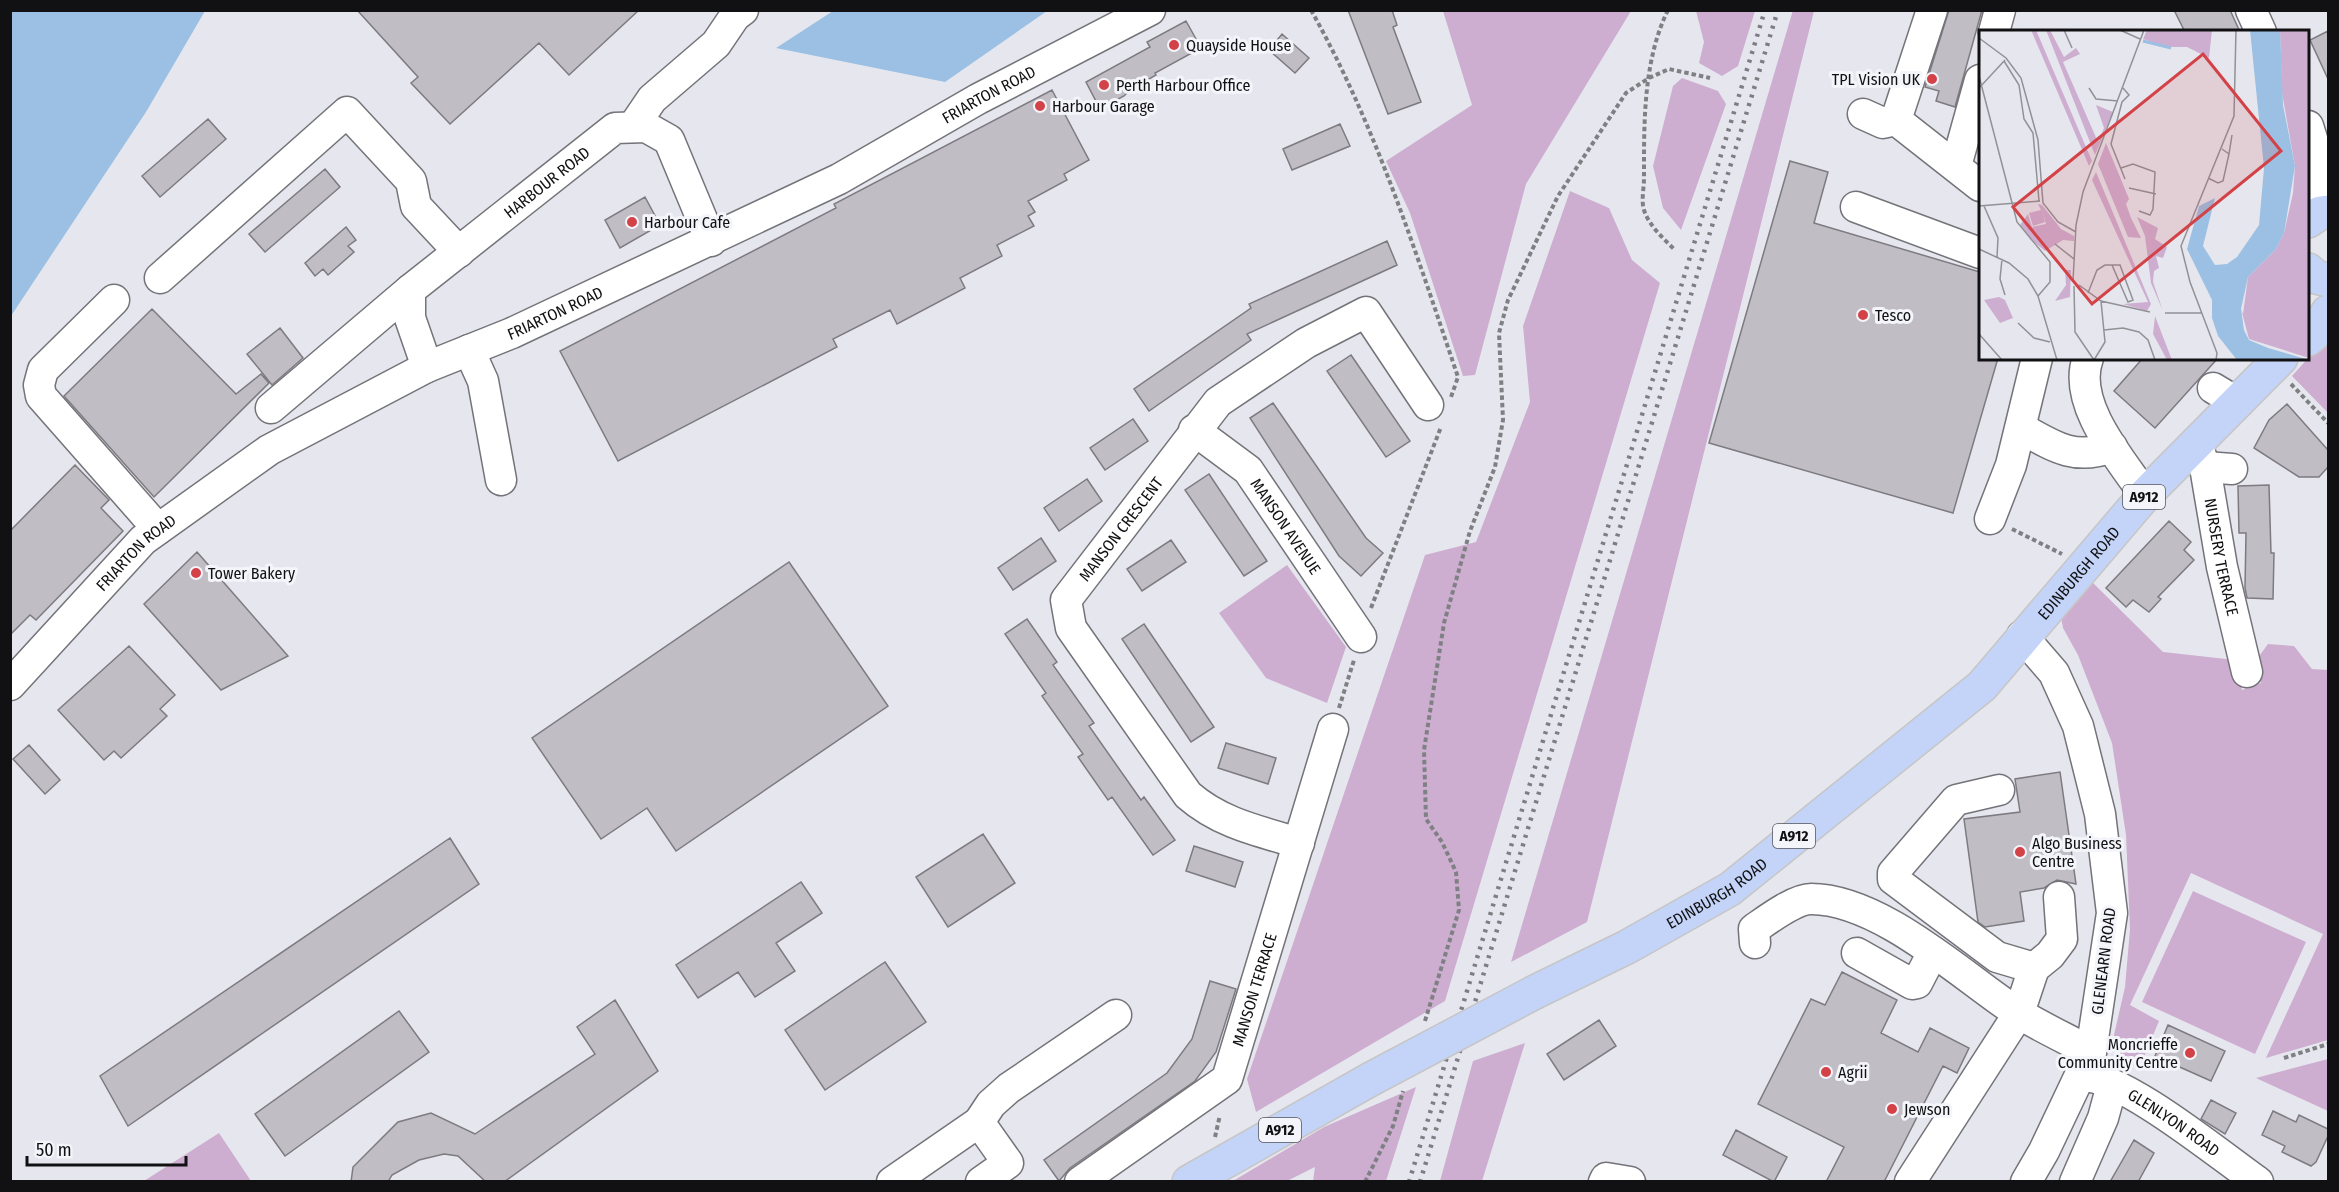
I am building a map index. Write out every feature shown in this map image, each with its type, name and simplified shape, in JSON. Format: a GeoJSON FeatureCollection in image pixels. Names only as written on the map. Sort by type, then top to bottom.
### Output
{"type":"FeatureCollection","features":[{"type":"Feature","properties":{"kind":"main road"},"geometry":{"type":"LineString","coordinates":[[2309,272],[2328,280]]}},
{"type":"Feature","properties":{"kind":"main road"},"geometry":{"type":"LineString","coordinates":[[2309,338],[2314,334],[2328,312]]}},
{"type":"Feature","properties":{"kind":"main road","name":"EDINBURGH ROAD"},"geometry":{"type":"LineString","coordinates":[[1199,1175],[1371,1079],[1627,947],[1730,889],[1982,686],[2022,636],[2145,495],[2211,459],[2225,395],[2278,363]]}},
{"type":"Feature","properties":{"kind":"street","name":"FRIARTON ROAD"},"geometry":{"type":"LineString","coordinates":[[10,685],[143,540],[269,450],[427,367],[512,333],[711,241],[839,178],[978,99],[1150,10]]}},
{"type":"Feature","properties":{"kind":"street"},"geometry":{"type":"LineString","coordinates":[[1896,120],[1932,10]]}},
{"type":"Feature","properties":{"kind":"street"},"geometry":{"type":"LineString","coordinates":[[1995,30],[2000,10]]}},
{"type":"Feature","properties":{"kind":"street"},"geometry":{"type":"LineString","coordinates":[[2251,10],[2260,30]]}},
{"type":"Feature","properties":{"kind":"street"},"geometry":{"type":"LineString","coordinates":[[633,128],[652,99],[716,44],[736,12]]}},
{"type":"Feature","properties":{"kind":"street"},"geometry":{"type":"LineString","coordinates":[[1956,166],[1979,84]]}},
{"type":"Feature","properties":{"kind":"street"},"geometry":{"type":"LineString","coordinates":[[160,278],[347,111],[411,181],[416,206],[459,252]]}},
{"type":"Feature","properties":{"kind":"street"},"geometry":{"type":"LineString","coordinates":[[1863,114],[1883,123],[1896,120]]}},
{"type":"Feature","properties":{"kind":"street"},"geometry":{"type":"LineString","coordinates":[[1896,120],[1979,185]]}},
{"type":"Feature","properties":{"kind":"street"},"geometry":{"type":"LineString","coordinates":[[633,128],[646,127],[669,140],[711,241]]}},
{"type":"Feature","properties":{"kind":"street","name":"HARBOUR ROAD"},"geometry":{"type":"LineString","coordinates":[[271,408],[410,290],[615,128],[633,128]]}},
{"type":"Feature","properties":{"kind":"street"},"geometry":{"type":"LineString","coordinates":[[2309,131],[2314,145],[2319,215]]}},
{"type":"Feature","properties":{"kind":"street"},"geometry":{"type":"LineString","coordinates":[[1856,207],[1979,254]]}},
{"type":"Feature","properties":{"kind":"street"},"geometry":{"type":"LineString","coordinates":[[410,290],[410,318],[427,367]]}},
{"type":"Feature","properties":{"kind":"street"},"geometry":{"type":"LineString","coordinates":[[114,300],[44,370],[39,385],[41,396],[158,529]]}},
{"type":"Feature","properties":{"kind":"street","name":"MANSON CRESCENT"},"geometry":{"type":"LineString","coordinates":[[1299,843],[1236,825],[1205,810],[1188,795],[1071,628],[1066,600],[1194,430],[1218,402],[1306,343],[1366,312],[1438,405]]}},
{"type":"Feature","properties":{"kind":"street"},"geometry":{"type":"LineString","coordinates":[[469,350],[483,381],[501,480]]}},
{"type":"Feature","properties":{"kind":"street"},"geometry":{"type":"LineString","coordinates":[[1990,519],[2011,465],[2037,360]]}},
{"type":"Feature","properties":{"kind":"street"},"geometry":{"type":"LineString","coordinates":[[2087,360],[2082,373],[2086,400],[2112,447],[2145,495]]}},
{"type":"Feature","properties":{"kind":"street"},"geometry":{"type":"LineString","coordinates":[[2021,428],[2052,446],[2078,454],[2093,454],[2112,447]]}},
{"type":"Feature","properties":{"kind":"street","name":"MANSON AVENUE"},"geometry":{"type":"LineString","coordinates":[[1194,430],[1248,470],[1361,637]]}},
{"type":"Feature","properties":{"kind":"street","name":"NURSERY TERRACE"},"geometry":{"type":"LineString","coordinates":[[2211,459],[2222,567],[2247,672]]}},
{"type":"Feature","properties":{"kind":"street","name":"GLENEARN ROAD"},"geometry":{"type":"LineString","coordinates":[[2022,636],[2054,673],[2078,726],[2100,814],[2112,913],[2086,1064],[2026,1182]]}},
{"type":"Feature","properties":{"kind":"street","name":"MANSON TERRACE"},"geometry":{"type":"LineString","coordinates":[[1227,1079],[1333,729]]}},
{"type":"Feature","properties":{"kind":"street"},"geometry":{"type":"LineString","coordinates":[[1999,790],[1956,800],[1893,873],[1893,879],[1997,957],[2034,968]]}},
{"type":"Feature","properties":{"kind":"street"},"geometry":{"type":"LineString","coordinates":[[1910,1182],[2019,1013],[2034,968],[2050,955],[2062,939],[2059,897]]}},
{"type":"Feature","properties":{"kind":"street","name":"GLENLYON ROAD"},"geometry":{"type":"LineString","coordinates":[[1755,943],[1754,929],[1773,915],[1808,899],[1843,904],[1880,919],[1933,952],[2019,1013],[2086,1064],[2093,1076],[2139,1099],[2258,1182]]}},
{"type":"Feature","properties":{"kind":"street"},"geometry":{"type":"LineString","coordinates":[[1857,953],[1912,984],[1917,983],[1933,952]]}},
{"type":"Feature","properties":{"kind":"street"},"geometry":{"type":"LineString","coordinates":[[892,1182],[979,1122],[991,1104],[1009,1088],[1116,1015]]}},
{"type":"Feature","properties":{"kind":"street"},"geometry":{"type":"LineString","coordinates":[[1080,1182],[1227,1079]]}},
{"type":"Feature","properties":{"kind":"street"},"geometry":{"type":"LineString","coordinates":[[2075,1182],[2103,1118],[2112,1085]]}},
{"type":"Feature","properties":{"kind":"street"},"geometry":{"type":"LineString","coordinates":[[979,1122],[1008,1163],[981,1182]]}},
{"type":"Feature","properties":{"kind":"street"},"geometry":{"type":"LineString","coordinates":[[1604,1182],[1606,1178],[1629,1182]]}},
{"type":"Feature","properties":{"kind":"path"},"geometry":{"type":"LineString","coordinates":[[1311,10],[1327,38],[1403,212],[1458,377],[1438,405],[1443,423],[1361,637],[1333,729]]}},
{"type":"Feature","properties":{"kind":"path"},"geometry":{"type":"LineString","coordinates":[[1668,10],[1662,24],[1649,78],[1644,124],[1644,210],[1656,232],[1675,250]]}},
{"type":"Feature","properties":{"kind":"path"},"geometry":{"type":"LineString","coordinates":[[1424,1023],[1459,910],[1456,872],[1442,842],[1426,819],[1424,750],[1444,623],[1470,531],[1495,466],[1503,420],[1499,333],[1508,300],[1558,196],[1626,93],[1649,78],[1669,69],[1710,78]]}},
{"type":"Feature","properties":{"kind":"path"},"geometry":{"type":"LineString","coordinates":[[2278,363],[2328,423]]}},
{"type":"Feature","properties":{"kind":"path"},"geometry":{"type":"LineString","coordinates":[[1990,519],[2039,541],[2083,567]]}},
{"type":"Feature","properties":{"kind":"path"},"geometry":{"type":"LineString","coordinates":[[2284,1058],[2328,1044]]}},
{"type":"Feature","properties":{"kind":"path"},"geometry":{"type":"LineString","coordinates":[[1199,1175],[1227,1079]]}},
{"type":"Feature","properties":{"kind":"path"},"geometry":{"type":"LineString","coordinates":[[1365,1182],[1393,1126],[1407,1080]]}},
{"type":"Feature","properties":{"kind":"shaded area"},"geometry":{"type":"Polygon","coordinates":[[[1793,10],[1814,11],[1587,922],[1511,962],[1793,10]]]}},
{"type":"Feature","properties":{"kind":"shaded area"},"geometry":{"type":"Polygon","coordinates":[[[1443,11],[1631,11],[1526,184],[1475,375],[1463,376],[1410,213],[1386,161],[1472,105],[1443,11]]]}},
{"type":"Feature","properties":{"kind":"shaded area"},"geometry":{"type":"Polygon","coordinates":[[[1696,11],[1755,11],[1738,66],[1722,76],[1699,63],[1704,42],[1696,11]]]}},
{"type":"Feature","properties":{"kind":"shaded area"},"geometry":{"type":"Polygon","coordinates":[[[1682,78],[1718,91],[1726,104],[1681,230],[1663,208],[1653,166],[1673,86],[1682,78]]]}},
{"type":"Feature","properties":{"kind":"shaded area"},"geometry":{"type":"Polygon","coordinates":[[[1570,191],[1609,208],[1632,260],[1660,283],[1445,1001],[1256,1112],[1247,1079],[1425,555],[1476,542],[1530,402],[1523,326],[1570,191]]]}},
{"type":"Feature","properties":{"kind":"shaded area"},"geometry":{"type":"Polygon","coordinates":[[[2328,336],[2328,413],[2292,376],[2309,360],[2328,336]]]}},
{"type":"Feature","properties":{"kind":"shaded area"},"geometry":{"type":"Polygon","coordinates":[[[1287,565],[1346,647],[1327,703],[1266,678],[1219,613],[1287,565]]]}},
{"type":"Feature","properties":{"kind":"shaded area"},"geometry":{"type":"Polygon","coordinates":[[[2089,579],[2163,652],[2235,660],[2242,690],[2261,683],[2254,663],[2268,644],[2294,646],[2312,669],[2328,670],[2328,1040],[2266,1058],[2323,934],[2191,873],[2130,1005],[2159,1021],[2139,1069],[2122,1059],[2116,1048],[2114,1035],[2125,987],[2130,929],[2126,835],[2112,743],[2078,655],[2063,628],[2061,617],[2089,579]]]}},
{"type":"Feature","properties":{"kind":"shaded area"},"geometry":{"type":"Polygon","coordinates":[[[2193,891],[2306,942],[2255,1054],[2142,1002],[2193,891]]]}},
{"type":"Feature","properties":{"kind":"shaded area"},"geometry":{"type":"Polygon","coordinates":[[[1525,1043],[1482,1181],[1440,1181],[1473,1061],[1525,1043]]]}},
{"type":"Feature","properties":{"kind":"shaded area"},"geometry":{"type":"Polygon","coordinates":[[[2328,1059],[2328,1111],[2256,1078],[2328,1059]]]}},
{"type":"Feature","properties":{"kind":"shaded area"},"geometry":{"type":"Polygon","coordinates":[[[1416,1087],[1386,1181],[1313,1181],[1315,1167],[1287,1181],[1233,1181],[1324,1127],[1416,1087]]]}},
{"type":"Feature","properties":{"kind":"shaded area"},"geometry":{"type":"Polygon","coordinates":[[[219,1133],[251,1181],[144,1181],[219,1133]]]}},
{"type":"Feature","properties":{"kind":"water"},"geometry":{"type":"Polygon","coordinates":[[[11,10],[205,11],[146,112],[11,316],[11,10]]]}},
{"type":"Feature","properties":{"kind":"water"},"geometry":{"type":"Polygon","coordinates":[[[833,11],[1047,11],[945,82],[776,48],[833,11]]]}},
{"type":"Feature","properties":{"kind":"building"},"geometry":{"type":"Polygon","coordinates":[[[357,10],[639,10],[569,75],[539,43],[450,124],[411,83],[418,77],[357,10]]]}},
{"type":"Feature","properties":{"kind":"building"},"geometry":{"type":"Polygon","coordinates":[[[1348,10],[1392,10],[1397,25],[1393,27],[1421,102],[1388,114],[1348,10]]]}},
{"type":"Feature","properties":{"kind":"building"},"geometry":{"type":"Polygon","coordinates":[[[1949,10],[1982,10],[1955,107],[1936,101],[1939,91],[1925,87],[1949,10]]]}},
{"type":"Feature","properties":{"kind":"building"},"geometry":{"type":"Polygon","coordinates":[[[2174,10],[2230,10],[2239,30],[2184,30],[2174,10]]]}},
{"type":"Feature","properties":{"kind":"building"},"geometry":{"type":"Polygon","coordinates":[[[1186,21],[1201,48],[1155,73],[1156,75],[1124,96],[1100,109],[1086,82],[1150,47],[1147,42],[1186,21]]]}},
{"type":"Feature","properties":{"kind":"building"},"geometry":{"type":"Polygon","coordinates":[[[2328,31],[2328,79],[2310,40],[2328,31]]]}},
{"type":"Feature","properties":{"kind":"building"},"geometry":{"type":"Polygon","coordinates":[[[1282,34],[1309,58],[1295,73],[1269,50],[1282,34]]]}},
{"type":"Feature","properties":{"kind":"building"},"geometry":{"type":"Polygon","coordinates":[[[1052,90],[1089,160],[1064,174],[1067,180],[1028,201],[1035,212],[1028,216],[1034,226],[997,245],[1002,256],[960,278],[965,288],[897,324],[890,310],[833,339],[837,347],[618,461],[560,351],[836,208],[834,204],[1052,90]]]}},
{"type":"Feature","properties":{"kind":"building"},"geometry":{"type":"Polygon","coordinates":[[[208,119],[226,139],[160,197],[142,176],[208,119]]]}},
{"type":"Feature","properties":{"kind":"building"},"geometry":{"type":"Polygon","coordinates":[[[1340,124],[1350,146],[1292,170],[1283,149],[1340,124]]]}},
{"type":"Feature","properties":{"kind":"building","name":"Tesco"},"geometry":{"type":"Polygon","coordinates":[[[1790,161],[1828,172],[1814,223],[1979,272],[1979,360],[1997,360],[1953,513],[1709,443],[1790,161]]]}},
{"type":"Feature","properties":{"kind":"building"},"geometry":{"type":"Polygon","coordinates":[[[325,169],[340,187],[265,252],[249,234],[325,169]]]}},
{"type":"Feature","properties":{"kind":"building","name":"Harbour Cafe"},"geometry":{"type":"Polygon","coordinates":[[[645,197],[660,225],[620,248],[605,220],[645,197]]]}},
{"type":"Feature","properties":{"kind":"building"},"geometry":{"type":"Polygon","coordinates":[[[346,227],[356,240],[348,246],[354,252],[328,275],[323,269],[315,276],[305,263],[346,227]]]}},
{"type":"Feature","properties":{"kind":"building"},"geometry":{"type":"Polygon","coordinates":[[[1387,241],[1397,265],[1247,334],[1251,340],[1149,411],[1134,389],[1251,308],[1249,304],[1387,241]]]}},
{"type":"Feature","properties":{"kind":"building"},"geometry":{"type":"Polygon","coordinates":[[[152,309],[236,394],[261,374],[269,383],[154,497],[64,396],[152,309]]]}},
{"type":"Feature","properties":{"kind":"building"},"geometry":{"type":"Polygon","coordinates":[[[280,328],[303,358],[272,385],[247,354],[280,328]]]}},
{"type":"Feature","properties":{"kind":"building"},"geometry":{"type":"Polygon","coordinates":[[[1351,355],[1410,441],[1386,457],[1327,371],[1351,355]]]}},
{"type":"Feature","properties":{"kind":"building"},"geometry":{"type":"Polygon","coordinates":[[[2141,360],[2216,360],[2155,428],[2114,391],[2141,360]]]}},
{"type":"Feature","properties":{"kind":"building"},"geometry":{"type":"Polygon","coordinates":[[[1273,403],[1366,538],[1383,553],[1361,576],[1339,556],[1250,418],[1273,403]]]}},
{"type":"Feature","properties":{"kind":"building"},"geometry":{"type":"Polygon","coordinates":[[[2287,404],[2328,450],[2328,467],[2319,477],[2299,477],[2254,448],[2269,420],[2287,404]]]}},
{"type":"Feature","properties":{"kind":"building"},"geometry":{"type":"Polygon","coordinates":[[[1133,419],[1148,441],[1105,470],[1090,448],[1133,419]]]}},
{"type":"Feature","properties":{"kind":"building"},"geometry":{"type":"Polygon","coordinates":[[[75,465],[109,500],[101,508],[123,531],[36,620],[30,615],[10,635],[10,531],[75,465]]]}},
{"type":"Feature","properties":{"kind":"building"},"geometry":{"type":"Polygon","coordinates":[[[1209,474],[1267,561],[1244,576],[1185,490],[1209,474]]]}},
{"type":"Feature","properties":{"kind":"building"},"geometry":{"type":"Polygon","coordinates":[[[1087,479],[1102,501],[1059,531],[1044,508],[1087,479]]]}},
{"type":"Feature","properties":{"kind":"building"},"geometry":{"type":"Polygon","coordinates":[[[2269,485],[2271,553],[2274,553],[2273,599],[2247,598],[2245,588],[2246,533],[2239,533],[2238,486],[2269,485]]]}},
{"type":"Feature","properties":{"kind":"building"},"geometry":{"type":"Polygon","coordinates":[[[2169,521],[2191,542],[2184,550],[2194,560],[2158,597],[2161,599],[2149,612],[2133,600],[2126,607],[2106,588],[2169,521]]]}},
{"type":"Feature","properties":{"kind":"building"},"geometry":{"type":"Polygon","coordinates":[[[1041,538],[1056,561],[1013,590],[998,568],[1041,538]]]}},
{"type":"Feature","properties":{"kind":"building"},"geometry":{"type":"Polygon","coordinates":[[[1171,540],[1186,562],[1142,591],[1127,569],[1171,540]]]}},
{"type":"Feature","properties":{"kind":"building"},"geometry":{"type":"Polygon","coordinates":[[[197,552],[288,656],[221,690],[144,604],[197,552]]]}},
{"type":"Feature","properties":{"kind":"building"},"geometry":{"type":"Polygon","coordinates":[[[789,562],[888,706],[676,851],[647,808],[601,839],[532,738],[789,562]]]}},
{"type":"Feature","properties":{"kind":"building"},"geometry":{"type":"Polygon","coordinates":[[[1027,619],[1057,662],[1053,665],[1094,723],[1089,726],[1141,800],[1144,797],[1175,840],[1153,855],[1112,797],[1108,800],[1078,757],[1083,754],[1042,696],[1046,693],[1005,634],[1027,619]]]}},
{"type":"Feature","properties":{"kind":"building"},"geometry":{"type":"Polygon","coordinates":[[[1144,624],[1214,727],[1191,742],[1122,639],[1144,624]]]}},
{"type":"Feature","properties":{"kind":"building"},"geometry":{"type":"Polygon","coordinates":[[[129,646],[175,695],[160,709],[167,716],[121,758],[114,751],[104,760],[58,710],[129,646]]]}},
{"type":"Feature","properties":{"kind":"building"},"geometry":{"type":"Polygon","coordinates":[[[1226,743],[1276,758],[1268,784],[1218,768],[1226,743]]]}},
{"type":"Feature","properties":{"kind":"building"},"geometry":{"type":"Polygon","coordinates":[[[29,745],[60,780],[45,794],[13,759],[29,745]]]}},
{"type":"Feature","properties":{"kind":"building","name":"Algo Business Centre"},"geometry":{"type":"Polygon","coordinates":[[[2060,772],[2076,884],[2057,880],[2044,888],[2020,892],[2024,921],[1985,927],[1978,922],[1964,819],[2020,812],[2015,779],[2060,772]]]}},
{"type":"Feature","properties":{"kind":"building"},"geometry":{"type":"Polygon","coordinates":[[[983,834],[1015,883],[948,927],[916,877],[983,834]]]}},
{"type":"Feature","properties":{"kind":"building"},"geometry":{"type":"Polygon","coordinates":[[[450,838],[479,884],[128,1126],[100,1076],[450,838]]]}},
{"type":"Feature","properties":{"kind":"building"},"geometry":{"type":"Polygon","coordinates":[[[1194,846],[1243,862],[1235,887],[1186,871],[1194,846]]]}},
{"type":"Feature","properties":{"kind":"building"},"geometry":{"type":"Polygon","coordinates":[[[801,882],[822,913],[776,943],[795,971],[755,997],[738,972],[698,998],[676,965],[801,882]]]}},
{"type":"Feature","properties":{"kind":"building"},"geometry":{"type":"Polygon","coordinates":[[[885,962],[926,1022],[825,1090],[785,1030],[885,962]]]}},
{"type":"Feature","properties":{"kind":"building"},"geometry":{"type":"Polygon","coordinates":[[[1842,972],[1897,1000],[1881,1033],[1918,1052],[1930,1028],[1969,1048],[1957,1073],[1943,1066],[1884,1182],[1826,1182],[1844,1147],[1758,1104],[1811,999],[1825,1005],[1842,972]]]}},
{"type":"Feature","properties":{"kind":"building"},"geometry":{"type":"Polygon","coordinates":[[[1210,981],[1236,989],[1216,1052],[1195,1081],[1070,1168],[1059,1181],[1044,1160],[1167,1073],[1192,1039],[1210,981]]]}},
{"type":"Feature","properties":{"kind":"building"},"geometry":{"type":"Polygon","coordinates":[[[615,1000],[658,1071],[504,1182],[486,1182],[458,1156],[444,1154],[419,1160],[392,1175],[388,1182],[351,1182],[353,1167],[398,1122],[431,1113],[475,1134],[595,1054],[577,1027],[615,1000]]]}},
{"type":"Feature","properties":{"kind":"building"},"geometry":{"type":"Polygon","coordinates":[[[399,1011],[429,1052],[285,1156],[255,1114],[399,1011]]]}},
{"type":"Feature","properties":{"kind":"building"},"geometry":{"type":"Polygon","coordinates":[[[1599,1020],[1616,1046],[1564,1080],[1547,1054],[1599,1020]]]}},
{"type":"Feature","properties":{"kind":"building","name":"Moncrieffe Community Centre"},"geometry":{"type":"Polygon","coordinates":[[[2168,1025],[2225,1051],[2211,1081],[2155,1056],[2168,1025]]]}},
{"type":"Feature","properties":{"kind":"building"},"geometry":{"type":"Polygon","coordinates":[[[2211,1100],[2236,1113],[2225,1134],[2201,1119],[2211,1100]]]}},
{"type":"Feature","properties":{"kind":"building"},"geometry":{"type":"Polygon","coordinates":[[[2273,1111],[2296,1122],[2299,1115],[2328,1129],[2328,1136],[2316,1162],[2311,1166],[2282,1152],[2285,1146],[2262,1135],[2273,1111]]]}},
{"type":"Feature","properties":{"kind":"building"},"geometry":{"type":"Polygon","coordinates":[[[1736,1130],[1787,1157],[1774,1182],[1723,1155],[1736,1130]]]}},
{"type":"Feature","properties":{"kind":"building"},"geometry":{"type":"Polygon","coordinates":[[[2134,1140],[2154,1153],[2138,1182],[2110,1182],[2134,1140]]]}},
{"type":"Feature","properties":{"kind":"railway"},"geometry":{"type":"LineString","coordinates":[[1409,1182],[1765,10]]}},
{"type":"Feature","properties":{"kind":"railway"},"geometry":{"type":"LineString","coordinates":[[1420,1182],[1778,10]]}},
{"type":"Feature","properties":{"kind":"place","name":"Quayside House"},"geometry":{"type":"Point","coordinates":[1174,45]}},
{"type":"Feature","properties":{"kind":"place","name":"TPL Vision UK"},"geometry":{"type":"Point","coordinates":[1932,79]}},
{"type":"Feature","properties":{"kind":"place","name":"Perth Harbour Office"},"geometry":{"type":"Point","coordinates":[1104,85]}},
{"type":"Feature","properties":{"kind":"place","name":"Harbour Garage"},"geometry":{"type":"Point","coordinates":[1040,106]}},
{"type":"Feature","properties":{"kind":"place","name":"Harbour Cafe"},"geometry":{"type":"Point","coordinates":[632,222]}},
{"type":"Feature","properties":{"kind":"place","name":"Tesco"},"geometry":{"type":"Point","coordinates":[1863,315]}},
{"type":"Feature","properties":{"kind":"place","name":"Tower Bakery"},"geometry":{"type":"Point","coordinates":[196,573]}},
{"type":"Feature","properties":{"kind":"place","name":"Algo Business Centre"},"geometry":{"type":"Point","coordinates":[2020,852]}},
{"type":"Feature","properties":{"kind":"place","name":"Moncrieffe Community Centre"},"geometry":{"type":"Point","coordinates":[2190,1053]}},
{"type":"Feature","properties":{"kind":"place","name":"Agrii"},"geometry":{"type":"Point","coordinates":[1826,1072]}},
{"type":"Feature","properties":{"kind":"place","name":"Jewson"},"geometry":{"type":"Point","coordinates":[1892,1109]}}]}
